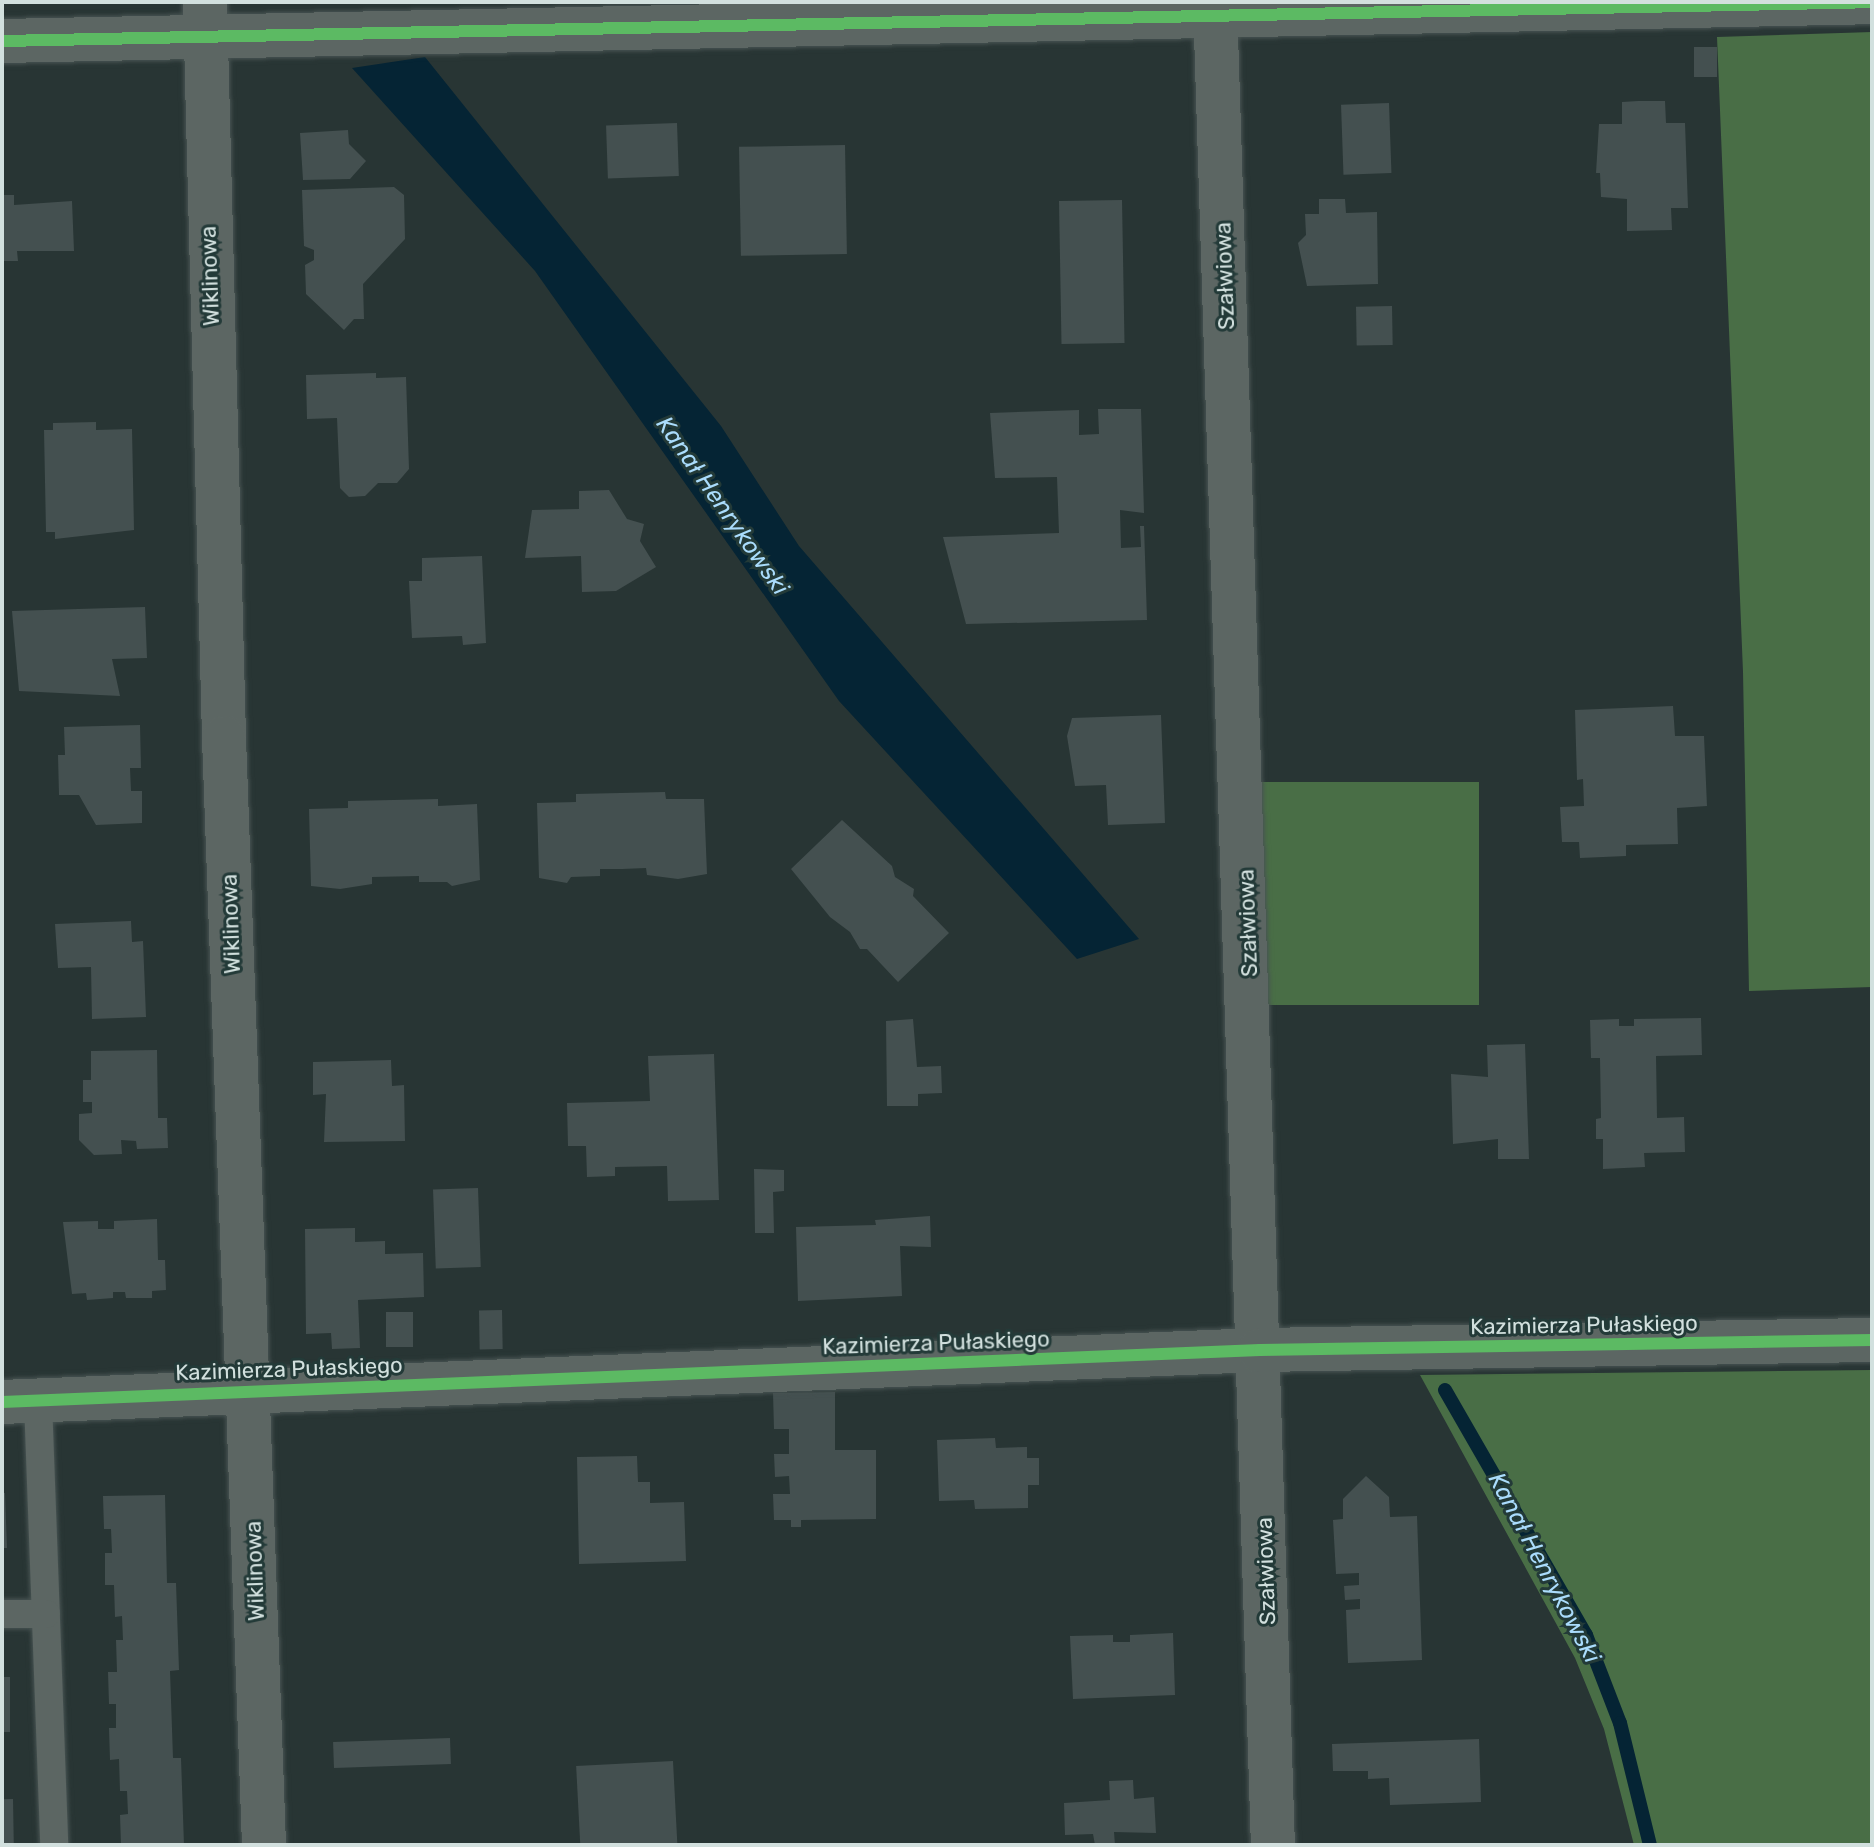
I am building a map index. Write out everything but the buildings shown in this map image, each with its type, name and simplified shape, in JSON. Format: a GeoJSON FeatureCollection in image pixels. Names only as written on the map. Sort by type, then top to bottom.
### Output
{"type":"FeatureCollection","features":[{"type":"Feature","properties":{"kind":"street"},"geometry":{"type":"LineString","coordinates":[[2,41],[205,18],[1872,2]]}},
{"type":"Feature","properties":{"kind":"street","name":"Szałwiowa"},"geometry":{"type":"LineString","coordinates":[[1216,8],[1273,1845]]}},
{"type":"Feature","properties":{"kind":"street","name":"Wiklinowa"},"geometry":{"type":"LineString","coordinates":[[205,18],[264,1845]]}},
{"type":"Feature","properties":{"kind":"street","name":"Kazimierza Pułaskiego"},"geometry":{"type":"LineString","coordinates":[[20,1402],[1260,1350],[1872,1340]]}},
{"type":"Feature","properties":{"kind":"lane"},"geometry":{"type":"LineString","coordinates":[[20,1402],[46,1614],[54,1845]]}},
{"type":"Feature","properties":{"kind":"lane"},"geometry":{"type":"LineString","coordinates":[[2,1614],[46,1614]]}},
{"type":"Feature","properties":{"kind":"green space"},"geometry":{"type":"Polygon","coordinates":[[[1872,32],[1872,987],[1749,991],[1743,672],[1717,37],[1872,32]]]}},
{"type":"Feature","properties":{"kind":"green space"},"geometry":{"type":"Polygon","coordinates":[[[1262,782],[1479,782],[1479,1005],[1262,1005],[1262,782]]]}},
{"type":"Feature","properties":{"kind":"green space"},"geometry":{"type":"Polygon","coordinates":[[[1872,1370],[1872,1845],[1634,1845],[1604,1729],[1575,1658],[1420,1375],[1872,1370]]]}},
{"type":"Feature","properties":{"kind":"water"},"geometry":{"type":"Polygon","coordinates":[[[425,57],[721,426],[799,546],[1139,939],[1077,959],[839,701],[535,271],[352,68],[425,57]]]}},
{"type":"Feature","properties":{"kind":"waterway","name":"Kanał Henrykowski"},"geometry":{"type":"LineString","coordinates":[[1445,1390],[1586,1635],[1620,1723],[1650,1845]]}},
{"type":"Feature","properties":{"kind":"cycle path"},"geometry":{"type":"LineString","coordinates":[[2,41],[1872,2]]}},
{"type":"Feature","properties":{"kind":"cycle path"},"geometry":{"type":"LineString","coordinates":[[2,1402],[1260,1350],[1872,1340]]}}]}
